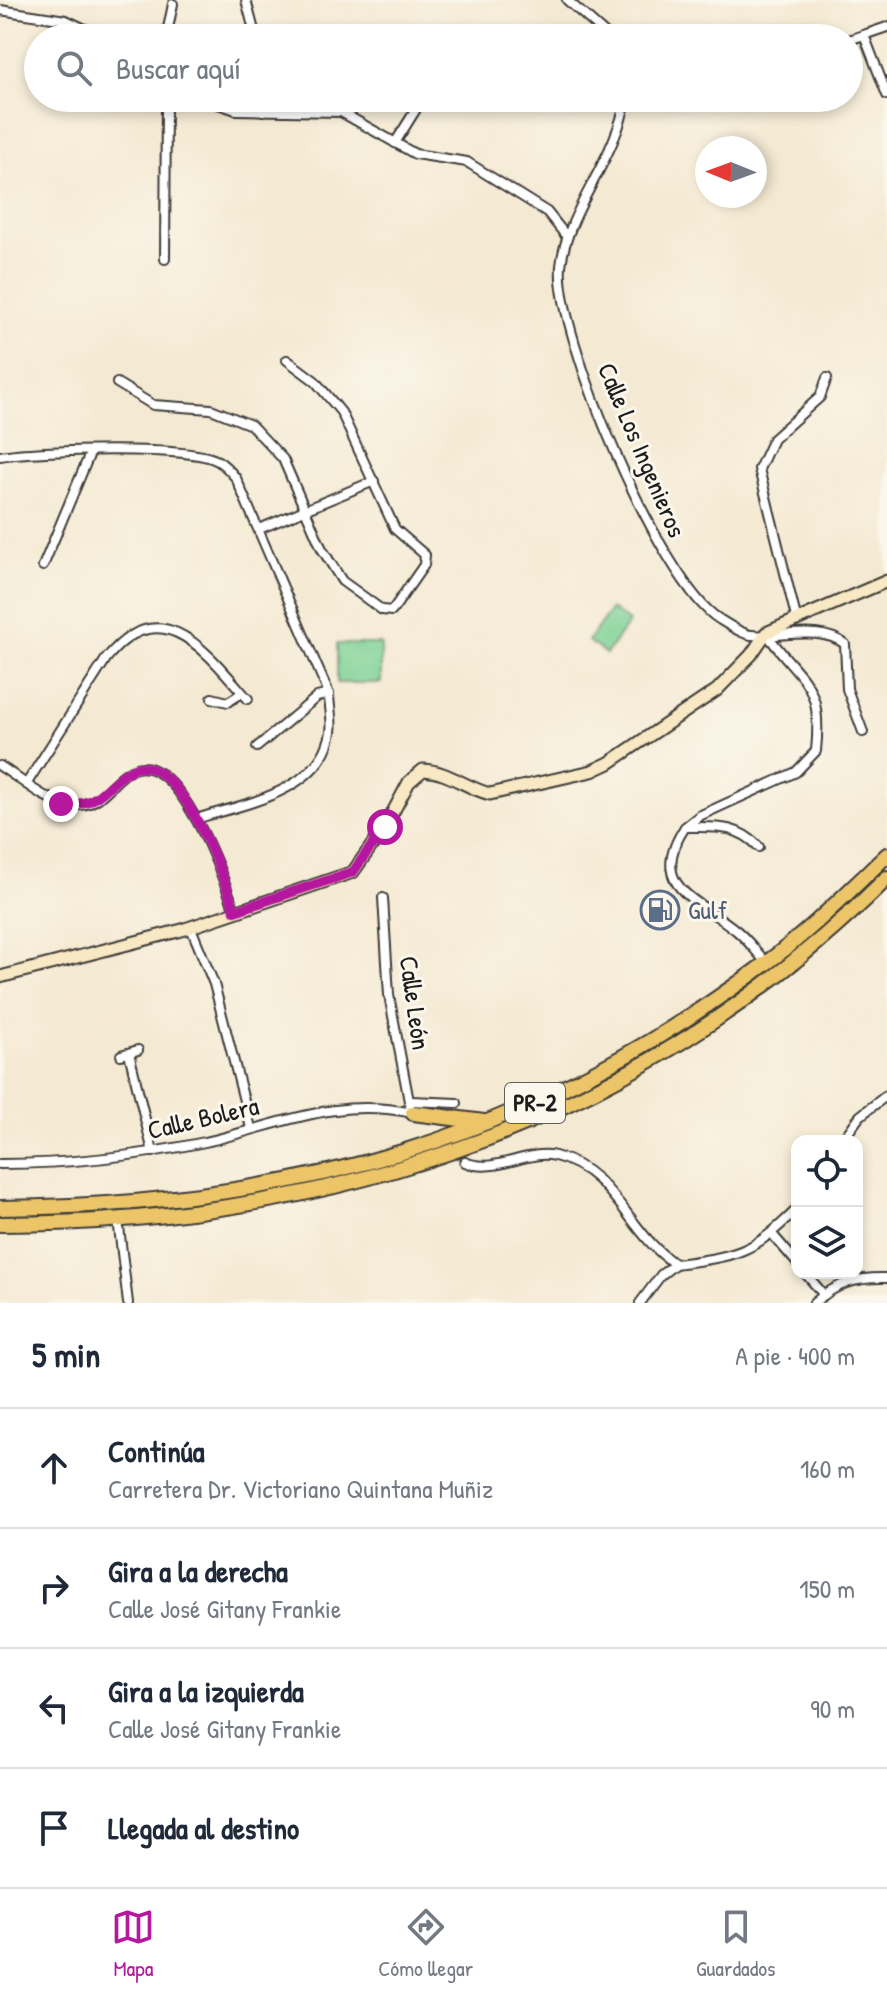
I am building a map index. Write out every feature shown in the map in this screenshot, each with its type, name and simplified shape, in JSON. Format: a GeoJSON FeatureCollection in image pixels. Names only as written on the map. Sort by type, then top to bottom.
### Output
{"type":"FeatureCollection","features":[{"type":"Feature","properties":{"kind":"highway","name":"PR-2"},"geometry":{"type":"LineString","coordinates":[[0,1208],[117,1213],[281,1184],[434,1142],[488,1123],[546,1099],[633,1054],[767,963],[887,855]]}},
{"type":"Feature","properties":{"kind":"highway","name":"PR-2"},"geometry":{"type":"LineString","coordinates":[[0,1224],[287,1199],[398,1171],[512,1130],[603,1088],[675,1047],[779,975],[842,923],[887,878]]}},
{"type":"Feature","properties":{"kind":"highway"},"geometry":{"type":"LineString","coordinates":[[412,1109],[488,1123]]}},
{"type":"Feature","properties":{"kind":"highway"},"geometry":{"type":"LineString","coordinates":[[412,1109],[438,1124],[440,1132],[434,1142]]}},
{"type":"Feature","properties":{"kind":"highway"},"geometry":{"type":"LineString","coordinates":[[398,1171],[453,1159],[465,1162],[469,1153],[503,1139],[512,1130]]}},
{"type":"Feature","properties":{"kind":"street"},"geometry":{"type":"LineString","coordinates":[[30,12],[31,0]]}},
{"type":"Feature","properties":{"kind":"street"},"geometry":{"type":"LineString","coordinates":[[246,0],[252,24]]}},
{"type":"Feature","properties":{"kind":"street"},"geometry":{"type":"LineString","coordinates":[[567,0],[594,24]]}},
{"type":"Feature","properties":{"kind":"street"},"geometry":{"type":"LineString","coordinates":[[169,24],[173,4]]}},
{"type":"Feature","properties":{"kind":"street"},"geometry":{"type":"LineString","coordinates":[[0,10],[30,12],[74,24]]}},
{"type":"Feature","properties":{"kind":"street"},"geometry":{"type":"LineString","coordinates":[[887,27],[864,35],[887,95]]}},
{"type":"Feature","properties":{"kind":"street"},"geometry":{"type":"LineString","coordinates":[[165,259],[166,112]]}},
{"type":"Feature","properties":{"kind":"street"},"geometry":{"type":"LineString","coordinates":[[341,112],[415,154],[467,162],[547,212],[567,237]]}},
{"type":"Feature","properties":{"kind":"street"},"geometry":{"type":"LineString","coordinates":[[395,143],[414,112]]}},
{"type":"Feature","properties":{"kind":"street","name":"Calle Los Ingenieros"},"geometry":{"type":"LineString","coordinates":[[623,112],[615,144],[567,237],[561,268],[568,325],[620,463],[666,556],[697,599],[716,618],[749,635],[833,635],[845,644],[847,689],[863,732]]}},
{"type":"Feature","properties":{"kind":"street"},"geometry":{"type":"LineString","coordinates":[[120,384],[153,405],[211,409],[251,425],[283,459],[322,549],[342,581],[392,611],[424,565],[425,555],[395,529],[341,412],[315,381],[287,360]]}},
{"type":"Feature","properties":{"kind":"street"},"geometry":{"type":"LineString","coordinates":[[797,621],[759,469],[773,439],[820,397],[827,378]]}},
{"type":"Feature","properties":{"kind":"street"},"geometry":{"type":"LineString","coordinates":[[0,456],[39,449],[188,454],[218,461],[236,478],[329,694],[331,731],[324,751],[310,771],[281,791],[196,819]]}},
{"type":"Feature","properties":{"kind":"street"},"geometry":{"type":"LineString","coordinates":[[43,566],[91,451]]}},
{"type":"Feature","properties":{"kind":"street"},"geometry":{"type":"LineString","coordinates":[[259,529],[374,481]]}},
{"type":"Feature","properties":{"kind":"street"},"geometry":{"type":"LineString","coordinates":[[0,977],[58,965],[191,928],[353,872],[385,827],[409,782],[423,770],[440,772],[474,791],[490,794],[592,771],[609,763],[717,690],[738,671],[766,633],[887,581]]}},
{"type":"Feature","properties":{"kind":"street"},"geometry":{"type":"LineString","coordinates":[[27,783],[106,659],[120,643],[137,632],[160,628],[185,634],[206,651],[245,696],[228,702],[212,698]]}},
{"type":"Feature","properties":{"kind":"street"},"geometry":{"type":"LineString","coordinates":[[766,633],[802,676],[816,700],[816,751],[796,772],[699,816],[685,827],[672,848],[671,874],[683,892],[739,932],[767,963]]}},
{"type":"Feature","properties":{"kind":"street"},"geometry":{"type":"LineString","coordinates":[[274,747],[261,744],[317,697],[329,694]]}},
{"type":"Feature","properties":{"kind":"street"},"geometry":{"type":"LineString","coordinates":[[0,766],[61,804],[83,806],[102,795],[132,769],[153,768],[167,777],[215,852],[235,911]]}},
{"type":"Feature","properties":{"kind":"street"},"geometry":{"type":"LineString","coordinates":[[685,827],[728,827],[748,835],[759,847]]}},
{"type":"Feature","properties":{"kind":"street","name":"Calle León"},"geometry":{"type":"LineString","coordinates":[[383,898],[389,995],[412,1109]]}},
{"type":"Feature","properties":{"kind":"street"},"geometry":{"type":"LineString","coordinates":[[191,928],[214,984],[251,1128]]}},
{"type":"Feature","properties":{"kind":"street"},"geometry":{"type":"LineString","coordinates":[[129,1053],[153,1152]]}},
{"type":"Feature","properties":{"kind":"street"},"geometry":{"type":"LineString","coordinates":[[846,1135],[860,1116],[887,1095]]}},
{"type":"Feature","properties":{"kind":"street","name":"Calle Bolera"},"geometry":{"type":"LineString","coordinates":[[0,1164],[45,1164],[153,1152],[209,1141],[325,1109],[377,1106],[412,1109],[457,1103]]}},
{"type":"Feature","properties":{"kind":"street"},"geometry":{"type":"LineString","coordinates":[[465,1162],[478,1167],[552,1155],[584,1169],[609,1188],[657,1252],[675,1264]]}},
{"type":"Feature","properties":{"kind":"street"},"geometry":{"type":"LineString","coordinates":[[117,1213],[128,1303]]}},
{"type":"Feature","properties":{"kind":"street"},"geometry":{"type":"LineString","coordinates":[[640,1303],[661,1275],[675,1264],[733,1257],[772,1234],[791,1215]]}},
{"type":"Feature","properties":{"kind":"street"},"geometry":{"type":"LineString","coordinates":[[772,1234],[791,1256]]}},
{"type":"Feature","properties":{"kind":"street"},"geometry":{"type":"LineString","coordinates":[[814,1303],[837,1285],[860,1277],[887,1278]]}},
{"type":"Feature","properties":{"kind":"street"},"geometry":{"type":"LineString","coordinates":[[810,1279],[824,1295]]}},
{"type":"Feature","properties":{"kind":"green space"},"geometry":{"type":"Polygon","coordinates":[[[611,609],[629,622],[606,654],[588,641],[611,609]]]}},
{"type":"Feature","properties":{"kind":"green space"},"geometry":{"type":"Polygon","coordinates":[[[337,644],[381,644],[381,683],[337,683],[337,644]]]}},
{"type":"Feature","properties":{"kind":"place","name":"Gulf"},"geometry":{"type":"Point","coordinates":[660,910]}},
{"type":"Feature","properties":{"kind":"route"},"geometry":{"type":"LineString","coordinates":[[61,804],[83,806],[102,795],[132,769],[153,768],[167,777],[215,852],[235,911],[353,872],[385,827]]}}]}
